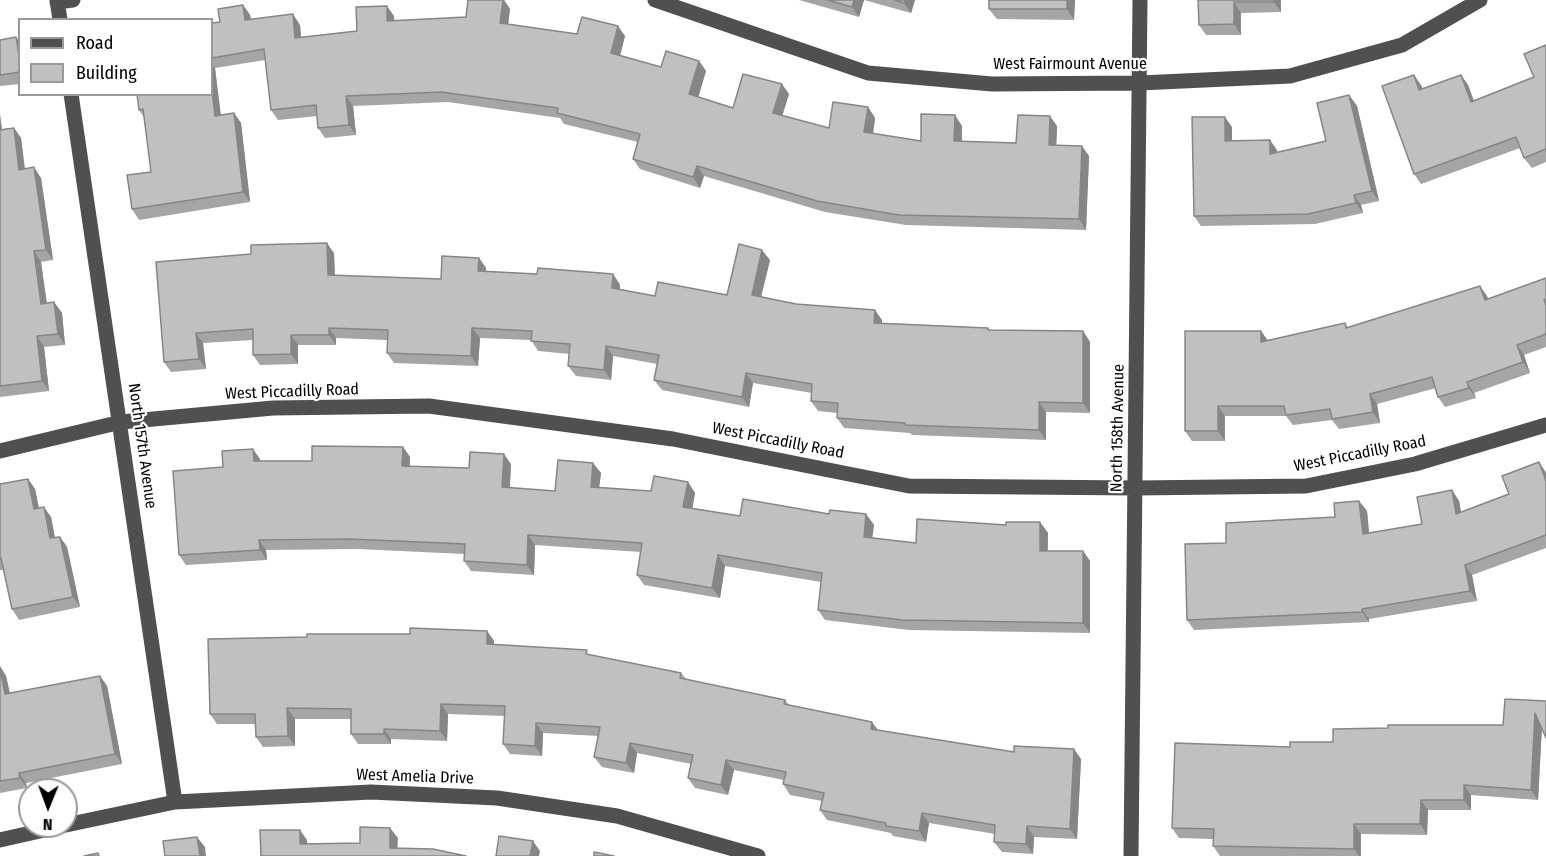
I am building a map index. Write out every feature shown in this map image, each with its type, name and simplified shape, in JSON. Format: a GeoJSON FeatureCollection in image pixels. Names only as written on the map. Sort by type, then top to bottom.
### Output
{"type":"FeatureCollection","features":[{"type":"Feature","properties":{"kind":"street"},"geometry":{"type":"LineString","coordinates":[[60,18],[57,1],[73,0]]}},
{"type":"Feature","properties":{"kind":"street","name":"West Fairmount Avenue"},"geometry":{"type":"LineString","coordinates":[[656,0],[868,73],[992,84],[1140,83],[1290,76],[1402,45],[1480,0]]}},
{"type":"Feature","properties":{"kind":"street","name":"North 158th Avenue"},"geometry":{"type":"LineString","coordinates":[[1131,856],[1140,0]]}},
{"type":"Feature","properties":{"kind":"street","name":"North 157th Avenue"},"geometry":{"type":"LineString","coordinates":[[71,96],[175,802]]}},
{"type":"Feature","properties":{"kind":"street","name":"West Piccadilly Road"},"geometry":{"type":"LineString","coordinates":[[0,451],[121,422],[273,408],[429,406],[673,439],[909,486],[1136,488],[1306,486],[1415,464],[1546,425]]}},
{"type":"Feature","properties":{"kind":"street","name":"West Amelia Drive"},"geometry":{"type":"LineString","coordinates":[[78,823],[175,802],[371,792],[497,798],[617,816],[758,856]]}},
{"type":"Feature","properties":{"kind":"street","name":"West Amelia Drive"},"geometry":{"type":"LineString","coordinates":[[0,840],[18,836]]}},
{"type":"Feature","properties":{"kind":"building"},"geometry":{"type":"Polygon","coordinates":[[[468,0],[503,0],[500,23],[577,34],[582,17],[618,26],[611,53],[661,67],[666,51],[699,61],[689,94],[733,108],[743,74],[782,84],[773,113],[829,128],[833,102],[868,107],[864,132],[921,141],[921,114],[955,115],[954,141],[1016,143],[1018,115],[1050,116],[1049,145],[1082,146],[1079,219],[899,215],[817,201],[697,166],[693,177],[633,159],[640,134],[557,113],[558,108],[441,92],[346,96],[349,125],[318,128],[316,105],[271,110],[264,49],[213,58],[213,23],[220,22],[218,9],[243,5],[245,20],[293,14],[295,38],[357,31],[356,7],[387,6],[387,21],[466,17],[468,0]]]}},
{"type":"Feature","properties":{"kind":"building"},"geometry":{"type":"Polygon","coordinates":[[[828,0],[854,0],[852,7],[828,0]]]}},
{"type":"Feature","properties":{"kind":"building"},"geometry":{"type":"Polygon","coordinates":[[[989,0],[1067,0],[1067,9],[989,9],[989,0]]]}},
{"type":"Feature","properties":{"kind":"building"},"geometry":{"type":"Polygon","coordinates":[[[1198,0],[1274,0],[1274,2],[1234,2],[1234,24],[1199,25],[1198,0]]]}},
{"type":"Feature","properties":{"kind":"building"},"geometry":{"type":"Polygon","coordinates":[[[16,37],[18,72],[0,75],[0,40],[16,37]]]}},
{"type":"Feature","properties":{"kind":"building"},"geometry":{"type":"Polygon","coordinates":[[[1546,45],[1546,149],[1524,158],[1516,137],[1414,174],[1382,86],[1414,75],[1419,90],[1461,75],[1471,102],[1534,77],[1524,54],[1546,45]]]}},
{"type":"Feature","properties":{"kind":"building"},"geometry":{"type":"Polygon","coordinates":[[[1349,95],[1372,191],[1354,195],[1356,203],[1308,214],[1194,216],[1192,117],[1225,117],[1225,141],[1270,140],[1270,154],[1326,141],[1317,103],[1349,95]]]}},
{"type":"Feature","properties":{"kind":"building"},"geometry":{"type":"Polygon","coordinates":[[[137,96],[213,96],[215,116],[234,113],[243,192],[132,209],[127,175],[151,172],[143,109],[139,110],[137,96]]]}},
{"type":"Feature","properties":{"kind":"building"},"geometry":{"type":"Polygon","coordinates":[[[14,128],[19,170],[34,167],[46,250],[34,251],[41,304],[54,302],[58,334],[37,336],[42,381],[0,386],[0,130],[14,128]]]}},
{"type":"Feature","properties":{"kind":"building"},"geometry":{"type":"Polygon","coordinates":[[[327,243],[328,275],[441,279],[442,256],[479,258],[478,271],[537,274],[538,268],[613,274],[612,288],[655,296],[658,282],[727,295],[739,244],[762,250],[752,295],[796,304],[875,310],[874,323],[988,328],[988,330],[1083,331],[1083,403],[1039,402],[1039,430],[905,425],[905,423],[837,418],[838,403],[811,401],[812,384],[746,373],[742,397],[654,380],[659,355],[606,346],[604,370],[568,366],[570,344],[531,341],[532,331],[472,328],[471,356],[387,353],[388,330],[329,328],[329,335],[291,335],[291,354],[253,355],[253,329],[196,333],[199,359],[164,362],[156,262],[251,254],[251,245],[327,243]]]}},
{"type":"Feature","properties":{"kind":"building"},"geometry":{"type":"Polygon","coordinates":[[[1546,278],[1546,299],[1544,300],[1546,334],[1517,345],[1523,362],[1467,382],[1469,388],[1438,397],[1432,377],[1370,394],[1373,412],[1332,419],[1330,409],[1286,415],[1284,406],[1218,406],[1218,431],[1185,431],[1185,331],[1261,331],[1261,342],[1345,323],[1346,328],[1480,286],[1485,300],[1546,278]]]}},
{"type":"Feature","properties":{"kind":"building"},"geometry":{"type":"Polygon","coordinates":[[[312,446],[403,447],[402,466],[469,468],[470,452],[504,454],[502,487],[555,491],[558,460],[593,463],[591,487],[651,491],[654,476],[688,482],[683,507],[740,516],[743,499],[829,514],[830,510],[866,514],[864,537],[916,543],[917,519],[1006,525],[1006,522],[1040,522],[1040,551],[1083,551],[1083,623],[902,620],[818,610],[822,573],[718,555],[712,588],[637,575],[642,543],[528,535],[527,565],[464,561],[465,544],[350,539],[259,540],[260,550],[179,555],[173,471],[223,467],[222,451],[253,449],[254,461],[312,461],[312,446]]]}},
{"type":"Feature","properties":{"kind":"building"},"geometry":{"type":"Polygon","coordinates":[[[1539,462],[1546,481],[1546,535],[1465,565],[1470,591],[1362,609],[1362,612],[1187,620],[1185,544],[1226,543],[1226,523],[1335,517],[1334,503],[1359,501],[1363,534],[1422,524],[1417,497],[1452,490],[1456,514],[1509,494],[1502,476],[1539,462]]]}},
{"type":"Feature","properties":{"kind":"building"},"geometry":{"type":"Polygon","coordinates":[[[28,479],[34,509],[44,507],[50,538],[60,537],[73,597],[12,609],[0,559],[0,484],[28,479]]]}},
{"type":"Feature","properties":{"kind":"building"},"geometry":{"type":"Polygon","coordinates":[[[410,628],[487,631],[487,644],[587,650],[586,654],[681,673],[680,678],[785,700],[784,704],[872,722],[871,729],[1014,752],[1014,746],[1074,749],[1070,829],[1027,826],[1026,844],[994,842],[995,825],[922,813],[919,831],[886,826],[886,823],[820,810],[824,793],[783,784],[786,772],[726,760],[721,785],[688,778],[693,755],[630,743],[626,763],[594,757],[600,727],[536,723],[535,746],[503,744],[505,706],[441,704],[440,731],[384,729],[384,734],[351,734],[351,709],[287,708],[288,736],[256,737],[255,714],[210,714],[208,639],[307,637],[307,634],[410,634],[410,628]]]}},
{"type":"Feature","properties":{"kind":"building"},"geometry":{"type":"Polygon","coordinates":[[[0,669],[5,694],[100,676],[115,754],[19,773],[20,778],[0,781],[0,669]]]}},
{"type":"Feature","properties":{"kind":"building"},"geometry":{"type":"Polygon","coordinates":[[[1505,699],[1546,701],[1546,738],[1535,713],[1531,790],[1464,785],[1464,800],[1421,800],[1420,824],[1354,824],[1354,849],[1213,846],[1214,829],[1172,828],[1175,743],[1290,747],[1290,742],[1333,742],[1333,729],[1388,728],[1388,725],[1503,725],[1505,699]]]}},
{"type":"Feature","properties":{"kind":"building"},"geometry":{"type":"Polygon","coordinates":[[[360,827],[390,828],[390,848],[433,849],[466,856],[261,856],[260,830],[300,830],[300,844],[360,843],[360,827]]]}},
{"type":"Feature","properties":{"kind":"building"},"geometry":{"type":"Polygon","coordinates":[[[499,836],[533,841],[530,856],[496,856],[499,836]]]}},
{"type":"Feature","properties":{"kind":"building"},"geometry":{"type":"Polygon","coordinates":[[[197,837],[200,856],[165,856],[163,841],[197,837]]]}},
{"type":"Feature","properties":{"kind":"building"},"geometry":{"type":"Polygon","coordinates":[[[594,852],[614,856],[594,856],[594,852]]]}}]}
